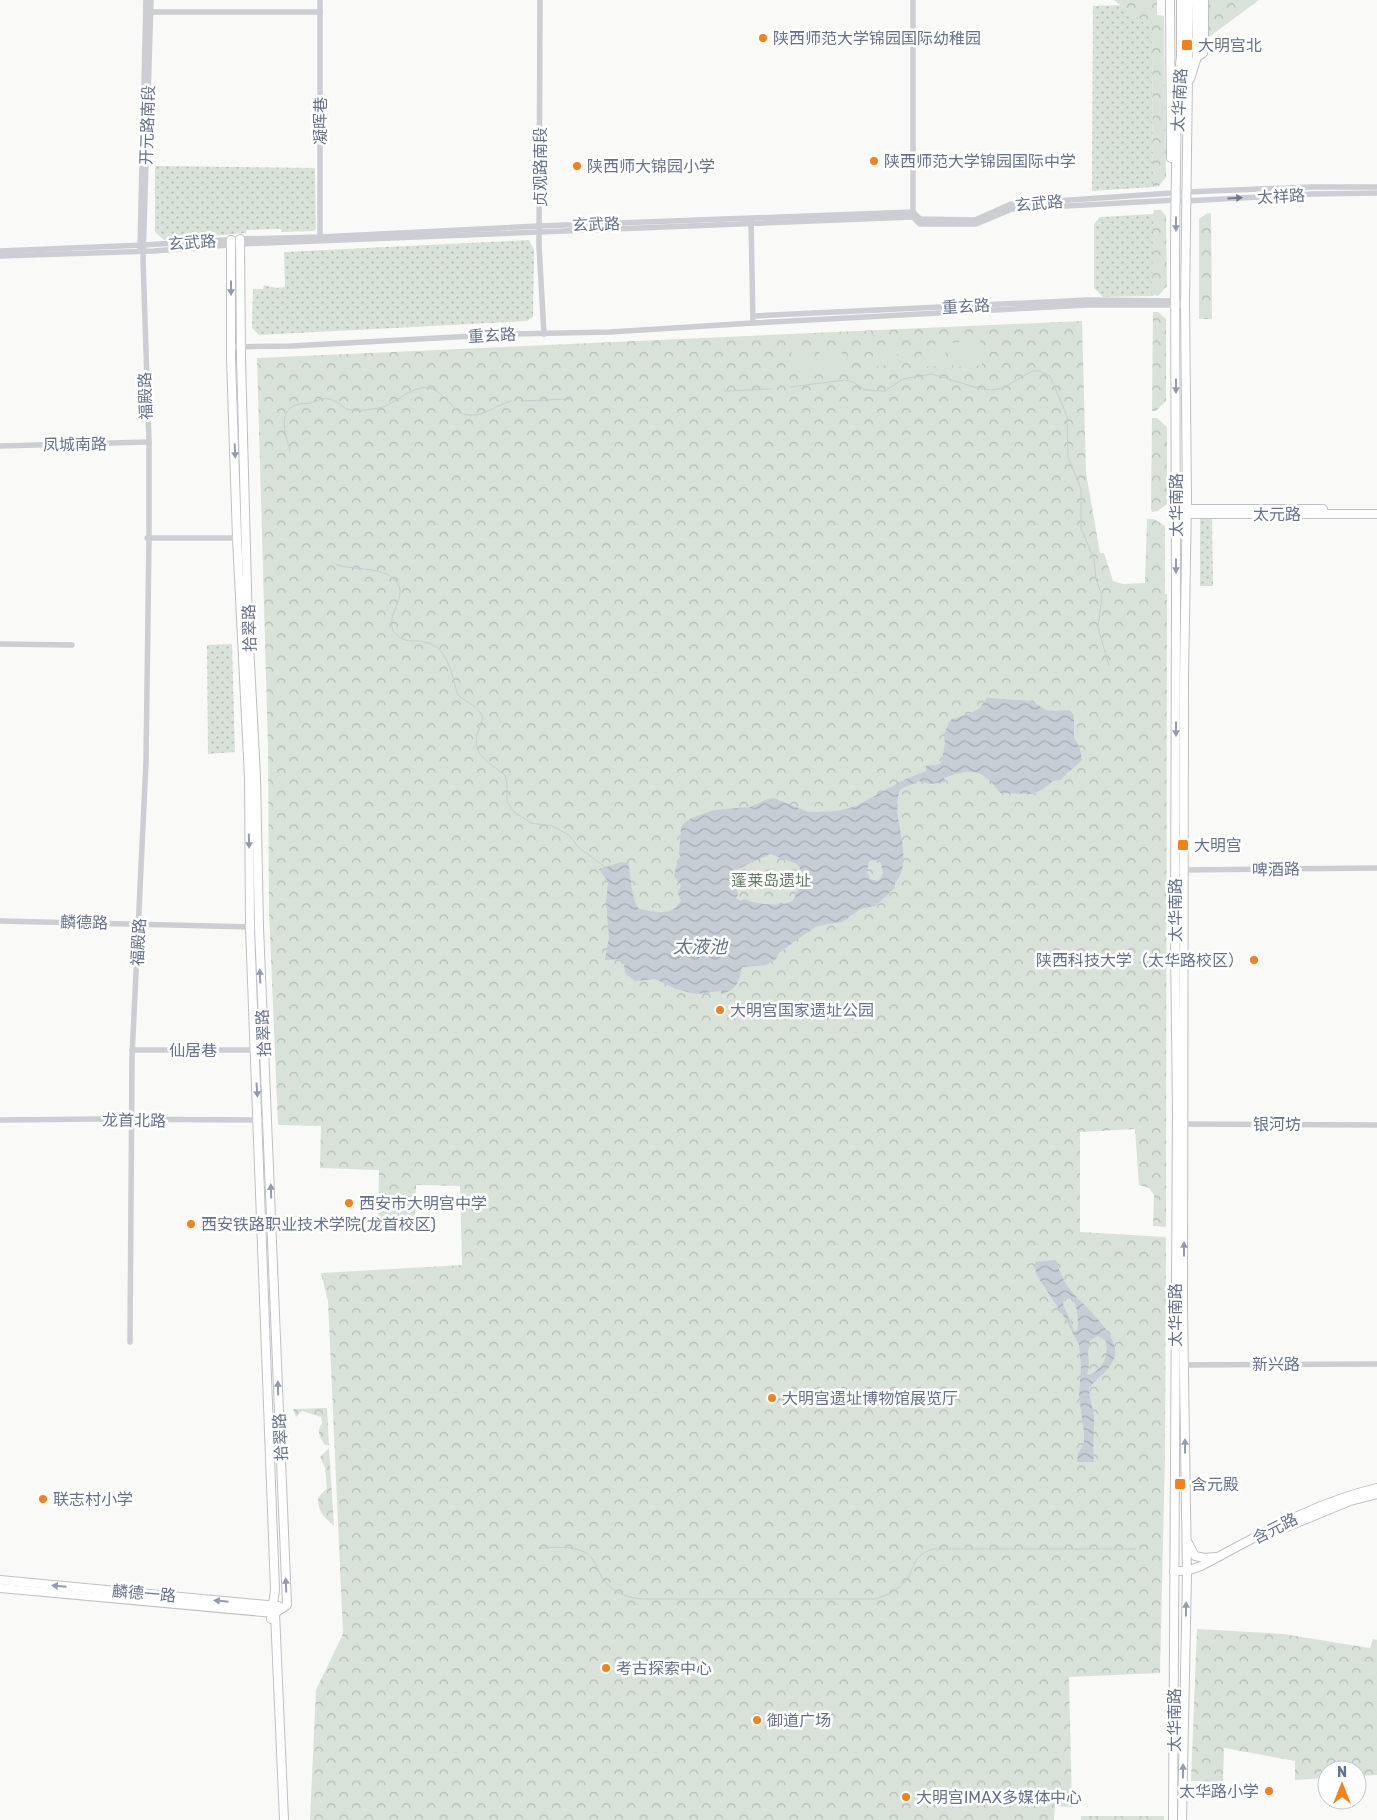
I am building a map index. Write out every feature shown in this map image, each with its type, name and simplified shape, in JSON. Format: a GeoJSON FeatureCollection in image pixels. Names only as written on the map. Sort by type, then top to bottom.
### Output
{"type":"FeatureCollection","features":[{"type":"Feature","properties":{"kind":"main road"},"geometry":{"type":"LineString","coordinates":[[1170,0],[1171,181],[1176,197]]}},
{"type":"Feature","properties":{"kind":"main road"},"geometry":{"type":"LineString","coordinates":[[1174,0],[1174,53],[1178,88]]}},
{"type":"Feature","properties":{"kind":"main road","name":"太华南路"},"geometry":{"type":"LineString","coordinates":[[1181,0],[1175,303],[1175,870],[1185,1365],[1187,1573],[1182,1820]]}},
{"type":"Feature","properties":{"kind":"main road","name":"太华南路"},"geometry":{"type":"LineString","coordinates":[[1173,1820],[1174,1365],[1184,870],[1187,512],[1185,303],[1189,0]]}},
{"type":"Feature","properties":{"kind":"main road"},"geometry":{"type":"LineString","coordinates":[[1187,88],[1197,57],[1197,0]]}},
{"type":"Feature","properties":{"kind":"main road"},"geometry":{"type":"LineString","coordinates":[[1197,57],[1203,52],[1204,46],[1204,0]]}},
{"type":"Feature","properties":{"kind":"main road","name":"拾翠路"},"geometry":{"type":"LineString","coordinates":[[231,242],[238,538],[249,778],[250,928],[275,1590],[273,1611],[279,1820]]}},
{"type":"Feature","properties":{"kind":"main road","name":"拾翠路"},"geometry":{"type":"LineString","coordinates":[[240,242],[248,626],[256,776],[258,927],[268,1120],[287,1605]]}},
{"type":"Feature","properties":{"kind":"main road","name":"太元路"},"geometry":{"type":"LineString","coordinates":[[1187,512],[1377,509]]}},
{"type":"Feature","properties":{"kind":"main road","name":"太元路"},"geometry":{"type":"LineString","coordinates":[[1176,511],[1377,514]]}},
{"type":"Feature","properties":{"kind":"main road","name":"含元路"},"geometry":{"type":"LineString","coordinates":[[1187,1573],[1307,1512],[1348,1495],[1377,1488]]}},
{"type":"Feature","properties":{"kind":"main road","name":"含元路"},"geometry":{"type":"LineString","coordinates":[[1174,1573],[1203,1570],[1266,1535],[1350,1501],[1377,1494]]}},
{"type":"Feature","properties":{"kind":"main road"},"geometry":{"type":"LineString","coordinates":[[1186,1538],[1191,1551],[1200,1558],[1211,1558],[1228,1552]]}},
{"type":"Feature","properties":{"kind":"main road","name":"麟德一路"},"geometry":{"type":"LineString","coordinates":[[0,1580],[273,1611]]}},
{"type":"Feature","properties":{"kind":"main road","name":"麟德一路"},"geometry":{"type":"LineString","coordinates":[[0,1588],[273,1611],[287,1605]]}},
{"type":"Feature","properties":{"kind":"main road","name":"拾翠路"},"geometry":{"type":"LineString","coordinates":[[273,1611],[284,1820]]}},
{"type":"Feature","properties":{"kind":"street","name":"开元路南段"},"geometry":{"type":"LineString","coordinates":[[142,248],[148,12],[146,0]]}},
{"type":"Feature","properties":{"kind":"street","name":"开元路南段"},"geometry":{"type":"LineString","coordinates":[[148,12],[151,0]]}},
{"type":"Feature","properties":{"kind":"street","name":"凝晖巷"},"geometry":{"type":"LineString","coordinates":[[320,0],[320,240]]}},
{"type":"Feature","properties":{"kind":"street","name":"贞观路南段"},"geometry":{"type":"LineString","coordinates":[[540,0],[539,229],[544,334]]}},
{"type":"Feature","properties":{"kind":"street"},"geometry":{"type":"LineString","coordinates":[[913,0],[913,214]]}},
{"type":"Feature","properties":{"kind":"street"},"geometry":{"type":"LineString","coordinates":[[148,12],[320,12]]}},
{"type":"Feature","properties":{"kind":"street","name":"太祥路"},"geometry":{"type":"LineString","coordinates":[[1186,192],[1312,187],[1377,187]]}},
{"type":"Feature","properties":{"kind":"street","name":"玄武路"},"geometry":{"type":"LineString","coordinates":[[0,256],[231,242],[320,240],[913,214],[920,219],[975,220],[1011,204],[1176,197],[1186,192]]}},
{"type":"Feature","properties":{"kind":"street","name":"太祥路"},"geometry":{"type":"LineString","coordinates":[[1186,201],[1312,194],[1377,193]]}},
{"type":"Feature","properties":{"kind":"street","name":"玄武路"},"geometry":{"type":"LineString","coordinates":[[1176,197],[1186,201]]}},
{"type":"Feature","properties":{"kind":"street"},"geometry":{"type":"LineString","coordinates":[[751,220],[753,319]]}},
{"type":"Feature","properties":{"kind":"street","name":"玄武路"},"geometry":{"type":"LineString","coordinates":[[0,251],[142,248]]}},
{"type":"Feature","properties":{"kind":"street","name":"福殿路"},"geometry":{"type":"LineString","coordinates":[[130,1342],[132,1050],[146,762],[148,442],[142,248]]}},
{"type":"Feature","properties":{"kind":"street","name":"重玄路"},"geometry":{"type":"LineString","coordinates":[[232,347],[618,331],[753,319],[1088,300],[1185,303]]}},
{"type":"Feature","properties":{"kind":"street","name":"凤城南路"},"geometry":{"type":"LineString","coordinates":[[0,446],[148,442]]}},
{"type":"Feature","properties":{"kind":"street"},"geometry":{"type":"LineString","coordinates":[[148,540],[238,538]]}},
{"type":"Feature","properties":{"kind":"street"},"geometry":{"type":"LineString","coordinates":[[0,644],[72,645]]}},
{"type":"Feature","properties":{"kind":"street","name":"啤酒路"},"geometry":{"type":"LineString","coordinates":[[1175,870],[1377,868]]}},
{"type":"Feature","properties":{"kind":"street","name":"麟德路"},"geometry":{"type":"LineString","coordinates":[[0,920],[258,927]]}},
{"type":"Feature","properties":{"kind":"street","name":"仙居巷"},"geometry":{"type":"LineString","coordinates":[[132,1050],[254,1050]]}},
{"type":"Feature","properties":{"kind":"street","name":"龙首北路"},"geometry":{"type":"LineString","coordinates":[[0,1120],[268,1120]]}},
{"type":"Feature","properties":{"kind":"street","name":"银河坊"},"geometry":{"type":"LineString","coordinates":[[1180,1124],[1377,1124]]}},
{"type":"Feature","properties":{"kind":"street","name":"新兴路"},"geometry":{"type":"LineString","coordinates":[[1174,1365],[1377,1364]]}},
{"type":"Feature","properties":{"kind":"green space"},"geometry":{"type":"Polygon","coordinates":[[[1114,0],[1157,0],[1157,15],[1164,16],[1166,177],[1159,186],[1153,187],[1152,29],[1114,0]]]}},
{"type":"Feature","properties":{"kind":"green space"},"geometry":{"type":"Polygon","coordinates":[[[1209,0],[1259,0],[1209,37],[1209,0]]]}},
{"type":"Feature","properties":{"kind":"green space"},"geometry":{"type":"Polygon","coordinates":[[[1121,5],[1152,29],[1153,187],[1092,191],[1093,6],[1121,5]]]}},
{"type":"Feature","properties":{"kind":"green space"},"geometry":{"type":"Polygon","coordinates":[[[155,166],[315,168],[316,229],[314,231],[282,232],[281,229],[247,230],[246,233],[164,240],[155,232],[155,166]]]}},
{"type":"Feature","properties":{"kind":"green space"},"geometry":{"type":"Polygon","coordinates":[[[1154,210],[1161,210],[1166,216],[1167,286],[1158,296],[1152,294],[1154,210]]]}},
{"type":"Feature","properties":{"kind":"green space"},"geometry":{"type":"Polygon","coordinates":[[[1211,213],[1212,319],[1199,319],[1199,219],[1211,213]]]}},
{"type":"Feature","properties":{"kind":"green space"},"geometry":{"type":"Polygon","coordinates":[[[1153,214],[1154,296],[1103,297],[1094,288],[1094,224],[1100,217],[1153,214]]]}},
{"type":"Feature","properties":{"kind":"green space"},"geometry":{"type":"Polygon","coordinates":[[[529,240],[534,250],[533,317],[527,321],[259,335],[252,328],[253,289],[263,289],[264,285],[276,288],[285,287],[284,252],[529,240]]]}},
{"type":"Feature","properties":{"kind":"green space"},"geometry":{"type":"Polygon","coordinates":[[[1153,312],[1158,312],[1166,319],[1166,401],[1156,411],[1152,411],[1153,312]]]}},
{"type":"Feature","properties":{"kind":"green space","name":"大明宫国家遗址公园"},"geometry":{"type":"Polygon","coordinates":[[[1082,321],[1086,473],[1100,553],[1104,553],[1113,581],[1123,584],[1145,583],[1147,519],[1154,519],[1165,526],[1165,594],[1167,594],[1166,1227],[1153,1226],[1154,1195],[1149,1188],[1139,1185],[1135,1129],[1080,1132],[1080,1232],[1166,1237],[1165,1455],[1160,1673],[1069,1677],[1072,1807],[1055,1806],[1054,1820],[310,1820],[316,1690],[343,1634],[328,1301],[321,1273],[462,1265],[460,1186],[416,1185],[415,1222],[378,1221],[379,1170],[320,1168],[321,1126],[278,1125],[269,911],[268,748],[257,358],[1082,321]]]}},
{"type":"Feature","properties":{"kind":"green space"},"geometry":{"type":"Polygon","coordinates":[[[980,340],[982,365],[953,367],[951,343],[980,340]]]}},
{"type":"Feature","properties":{"kind":"green space"},"geometry":{"type":"Polygon","coordinates":[[[897,344],[898,365],[873,366],[873,345],[897,344]]]}},
{"type":"Feature","properties":{"kind":"green space"},"geometry":{"type":"Polygon","coordinates":[[[945,344],[946,365],[923,367],[921,345],[945,344]]]}},
{"type":"Feature","properties":{"kind":"green space"},"geometry":{"type":"Polygon","coordinates":[[[819,347],[842,347],[843,370],[820,370],[819,347]]]}},
{"type":"Feature","properties":{"kind":"green space"},"geometry":{"type":"Polygon","coordinates":[[[791,348],[814,348],[815,371],[792,372],[791,348]]]}},
{"type":"Feature","properties":{"kind":"green space"},"geometry":{"type":"Polygon","coordinates":[[[1152,418],[1157,418],[1167,427],[1167,504],[1158,511],[1152,512],[1151,509],[1152,418]]]}},
{"type":"Feature","properties":{"kind":"green space"},"geometry":{"type":"Polygon","coordinates":[[[1200,517],[1212,517],[1213,586],[1200,586],[1200,517]]]}},
{"type":"Feature","properties":{"kind":"green space"},"geometry":{"type":"Polygon","coordinates":[[[232,644],[235,752],[208,754],[207,645],[232,644]]]}},
{"type":"Feature","properties":{"kind":"green space"},"geometry":{"type":"Polygon","coordinates":[[[327,1408],[329,1445],[325,1445],[319,1432],[322,1423],[321,1417],[302,1411],[296,1417],[293,1409],[327,1408]]]}},
{"type":"Feature","properties":{"kind":"green space"},"geometry":{"type":"Polygon","coordinates":[[[329,1448],[334,1526],[322,1514],[318,1503],[318,1498],[327,1488],[325,1468],[320,1457],[329,1448]]]}},
{"type":"Feature","properties":{"kind":"green space"},"geometry":{"type":"Polygon","coordinates":[[[1197,1629],[1283,1634],[1370,1648],[1373,1639],[1377,1640],[1377,1775],[1367,1776],[1367,1760],[1317,1760],[1317,1779],[1295,1780],[1295,1761],[1224,1748],[1223,1782],[1191,1781],[1197,1629]]]}},
{"type":"Feature","properties":{"kind":"green space"},"geometry":{"type":"Polygon","coordinates":[[[1081,1816],[1164,1816],[1164,1820],[1081,1820],[1081,1816]]]}},
{"type":"Feature","properties":{"kind":"water","name":"太液池"},"geometry":{"type":"Polygon","coordinates":[[[986,699],[1031,701],[1046,710],[1070,710],[1074,716],[1074,738],[1080,748],[1082,760],[1060,780],[1053,781],[1033,794],[1000,793],[988,779],[976,772],[962,773],[944,778],[945,782],[930,784],[919,781],[901,789],[897,809],[903,861],[895,888],[875,906],[860,909],[842,922],[817,926],[779,953],[776,959],[766,965],[742,967],[736,985],[726,993],[721,994],[721,991],[696,994],[676,989],[655,979],[635,981],[625,973],[624,964],[619,959],[605,960],[609,937],[606,902],[608,882],[599,869],[622,862],[628,863],[633,893],[639,909],[662,912],[673,909],[681,901],[678,893],[681,885],[674,876],[678,859],[681,858],[679,854],[681,828],[684,823],[714,810],[750,807],[774,798],[808,812],[838,811],[856,806],[906,779],[926,771],[926,766],[941,764],[945,744],[944,734],[949,722],[980,708],[986,699]],[[770,854],[736,870],[732,874],[738,894],[736,898],[741,901],[744,899],[776,905],[793,900],[803,874],[797,864],[770,854]],[[875,860],[869,861],[867,871],[870,879],[878,881],[883,873],[881,863],[875,860]]]}},
{"type":"Feature","properties":{"kind":"water"},"geometry":{"type":"Polygon","coordinates":[[[1056,1260],[1067,1285],[1106,1329],[1115,1347],[1115,1356],[1111,1365],[1089,1388],[1094,1416],[1094,1462],[1077,1462],[1078,1454],[1084,1443],[1079,1396],[1081,1368],[1079,1345],[1066,1320],[1036,1274],[1035,1262],[1056,1260]],[[1066,1297],[1063,1304],[1074,1331],[1077,1331],[1076,1307],[1073,1300],[1066,1297]],[[1098,1336],[1090,1340],[1087,1374],[1089,1375],[1098,1369],[1105,1357],[1106,1341],[1098,1336]]]}},
{"type":"Feature","properties":{"kind":"waterway"},"geometry":{"type":"LineString","coordinates":[[790,387],[845,380],[853,382],[865,390],[885,391],[903,379],[932,374],[981,389],[992,390],[1003,388],[1032,371],[1039,371],[1050,376],[1067,416],[1068,457],[1081,489],[1081,528],[1094,559],[1096,579],[1102,596],[1098,628],[1109,665]]}},
{"type":"Feature","properties":{"kind":"waterway"},"geometry":{"type":"LineString","coordinates":[[290,452],[284,426],[285,419],[286,413],[290,408],[298,404],[326,399],[333,400],[345,408],[367,410],[385,406],[409,392],[421,388],[434,390],[458,411],[468,415],[485,413],[511,401]]}},
{"type":"Feature","properties":{"kind":"waterway"},"geometry":{"type":"LineString","coordinates":[[724,391],[771,389]]}},
{"type":"Feature","properties":{"kind":"waterway"},"geometry":{"type":"LineString","coordinates":[[521,401],[571,399]]}},
{"type":"Feature","properties":{"kind":"waterway"},"geometry":{"type":"LineString","coordinates":[[337,565],[381,572],[393,578],[399,585],[400,592],[392,620],[392,627],[401,638],[408,641],[428,643],[442,652],[450,668],[458,695],[476,708],[483,718],[477,736],[477,747],[483,757],[505,775],[507,802],[514,812],[531,823],[552,826],[569,835],[578,847],[605,867]]}},
{"type":"Feature","properties":{"kind":"waterway"},"geometry":{"type":"LineString","coordinates":[[539,1548],[568,1548],[584,1552],[594,1562],[606,1583],[616,1592],[629,1597],[644,1599],[874,1599],[888,1594],[900,1586],[907,1579],[919,1557],[927,1551],[934,1549],[1135,1549]]}},
{"type":"Feature","properties":{"kind":"place","name":"陕西师范大学锦园国际幼稚园"},"geometry":{"type":"Point","coordinates":[763,38]}},
{"type":"Feature","properties":{"kind":"place","name":"大明宫北"},"geometry":{"type":"Point","coordinates":[1187,45]}},
{"type":"Feature","properties":{"kind":"place","name":"陕西师范大学锦园国际中学"},"geometry":{"type":"Point","coordinates":[874,161]}},
{"type":"Feature","properties":{"kind":"place","name":"陕西师大锦园小学"},"geometry":{"type":"Point","coordinates":[577,166]}},
{"type":"Feature","properties":{"kind":"place","name":"大明宫"},"geometry":{"type":"Point","coordinates":[1183,845]}},
{"type":"Feature","properties":{"kind":"place","name":"陕西科技大学（太华路校区）"},"geometry":{"type":"Point","coordinates":[1254,960]}},
{"type":"Feature","properties":{"kind":"place","name":"大明宫国家遗址公园"},"geometry":{"type":"Point","coordinates":[720,1010]}},
{"type":"Feature","properties":{"kind":"place","name":"西安市大明宫中学"},"geometry":{"type":"Point","coordinates":[349,1203]}},
{"type":"Feature","properties":{"kind":"place","name":"西安铁路职业技术学院(龙首校区)"},"geometry":{"type":"Point","coordinates":[191,1224]}},
{"type":"Feature","properties":{"kind":"place","name":"大明宫遗址博物馆展览厅"},"geometry":{"type":"Point","coordinates":[772,1398]}},
{"type":"Feature","properties":{"kind":"place","name":"含元殿"},"geometry":{"type":"Point","coordinates":[1180,1484]}},
{"type":"Feature","properties":{"kind":"place","name":"联志村小学"},"geometry":{"type":"Point","coordinates":[43,1499]}},
{"type":"Feature","properties":{"kind":"place","name":"考古探索中心"},"geometry":{"type":"Point","coordinates":[606,1668]}},
{"type":"Feature","properties":{"kind":"place","name":"御道广场"},"geometry":{"type":"Point","coordinates":[757,1720]}},
{"type":"Feature","properties":{"kind":"place","name":"太华路小学"},"geometry":{"type":"Point","coordinates":[1269,1791]}},
{"type":"Feature","properties":{"kind":"place","name":"大明宫IMAX多媒体中心"},"geometry":{"type":"Point","coordinates":[906,1797]}},
{"type":"Feature","properties":{"kind":"park label","name":"蓬莱岛遗址"},"geometry":{"type":"Point","coordinates":[771,880]}}]}
